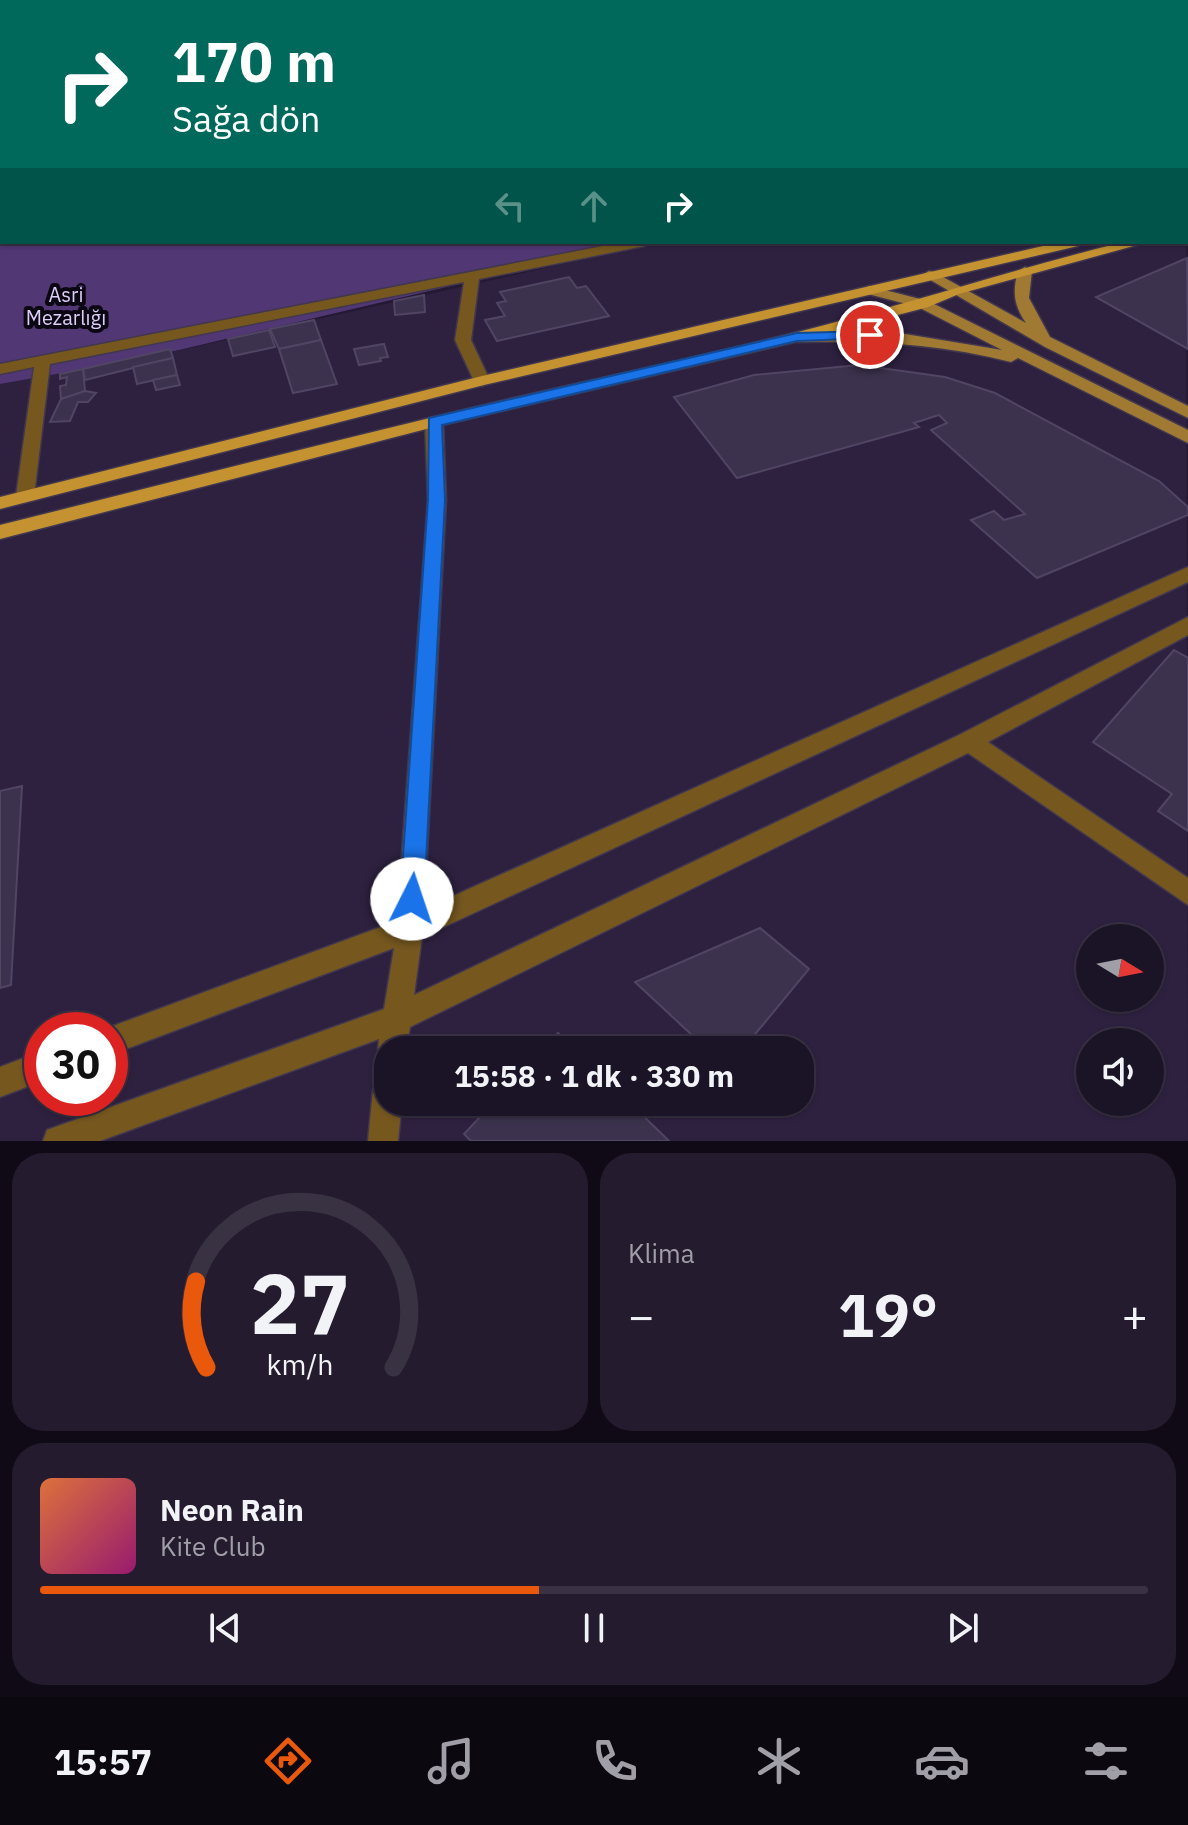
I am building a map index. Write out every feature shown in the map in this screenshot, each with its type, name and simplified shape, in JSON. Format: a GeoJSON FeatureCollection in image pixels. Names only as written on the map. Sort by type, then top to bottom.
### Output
{"type":"FeatureCollection","features":[{"type":"Feature","properties":{"kind":"main road"},"geometry":{"type":"LineString","coordinates":[[0,503],[482,381],[1069,244]]}},
{"type":"Feature","properties":{"kind":"main road"},"geometry":{"type":"LineString","coordinates":[[0,532],[434,422],[797,337],[923,304],[954,291],[1025,271],[1133,244]]}},
{"type":"Feature","properties":{"kind":"street"},"geometry":{"type":"LineString","coordinates":[[0,369],[634,244]]}},
{"type":"Feature","properties":{"kind":"street"},"geometry":{"type":"LineString","coordinates":[[1025,271],[1020,287],[1023,311],[1051,344]]}},
{"type":"Feature","properties":{"kind":"street"},"geometry":{"type":"LineString","coordinates":[[929,275],[1051,344],[1188,413]]}},
{"type":"Feature","properties":{"kind":"street"},"geometry":{"type":"LineString","coordinates":[[472,277],[463,340],[482,381]]}},
{"type":"Feature","properties":{"kind":"street"},"geometry":{"type":"LineString","coordinates":[[869,290],[923,304],[1188,437]]}},
{"type":"Feature","properties":{"kind":"street"},"geometry":{"type":"LineString","coordinates":[[797,337],[870,335],[949,344],[1050,368]]}},
{"type":"Feature","properties":{"kind":"street"},"geometry":{"type":"LineString","coordinates":[[25,496],[43,359]]}},
{"type":"Feature","properties":{"kind":"street"},"geometry":{"type":"LineString","coordinates":[[393,1036],[410,929],[437,500],[434,422]]}},
{"type":"Feature","properties":{"kind":"street"},"geometry":{"type":"LineString","coordinates":[[128,1034],[410,929],[1188,574]]}},
{"type":"Feature","properties":{"kind":"street"},"geometry":{"type":"LineString","coordinates":[[58,1141],[395,1019],[969,741],[1188,625]]}},
{"type":"Feature","properties":{"kind":"street"},"geometry":{"type":"LineString","coordinates":[[969,741],[1188,893]]}},
{"type":"Feature","properties":{"kind":"street"},"geometry":{"type":"LineString","coordinates":[[0,1082],[24,1073]]}},
{"type":"Feature","properties":{"kind":"street"},"geometry":{"type":"LineString","coordinates":[[383,1141],[385,1116]]}},
{"type":"Feature","properties":{"kind":"shaded area"},"geometry":{"type":"Polygon","coordinates":[[[652,244],[1186,244],[1188,1141],[0,1141],[0,384],[141,359],[652,244]]]}},
{"type":"Feature","properties":{"kind":"green space","name":"Asri Mezarlığı"},"geometry":{"type":"Polygon","coordinates":[[[0,244],[629,244],[141,359],[0,384],[0,244]]]}},
{"type":"Feature","properties":{"kind":"building"},"geometry":{"type":"Polygon","coordinates":[[[1187,258],[1188,349],[1096,297],[1187,258]]]}},
{"type":"Feature","properties":{"kind":"building"},"geometry":{"type":"Polygon","coordinates":[[[569,277],[577,288],[586,286],[609,316],[497,341],[485,320],[505,316],[497,303],[506,301],[500,292],[569,277]]]}},
{"type":"Feature","properties":{"kind":"building"},"geometry":{"type":"Polygon","coordinates":[[[424,295],[425,312],[395,315],[394,301],[424,295]]]}},
{"type":"Feature","properties":{"kind":"building"},"geometry":{"type":"Polygon","coordinates":[[[314,320],[321,340],[279,349],[270,329],[314,320]]]}},
{"type":"Feature","properties":{"kind":"building"},"geometry":{"type":"Polygon","coordinates":[[[269,330],[275,347],[233,356],[228,339],[269,330]]]}},
{"type":"Feature","properties":{"kind":"building"},"geometry":{"type":"Polygon","coordinates":[[[321,340],[337,384],[293,393],[279,349],[321,340]]]}},
{"type":"Feature","properties":{"kind":"building"},"geometry":{"type":"Polygon","coordinates":[[[384,344],[388,357],[359,365],[354,349],[384,344]]]}},
{"type":"Feature","properties":{"kind":"building"},"geometry":{"type":"Polygon","coordinates":[[[170,349],[173,358],[85,380],[83,369],[170,349]]]}},
{"type":"Feature","properties":{"kind":"building"},"geometry":{"type":"Polygon","coordinates":[[[173,358],[177,375],[137,384],[133,367],[173,358]]]}},
{"type":"Feature","properties":{"kind":"building"},"geometry":{"type":"Polygon","coordinates":[[[859,365],[945,377],[995,393],[1159,481],[1188,507],[1188,515],[1037,578],[971,520],[994,511],[1004,520],[1025,514],[931,430],[947,423],[939,415],[914,423],[919,427],[737,478],[674,397],[754,375],[859,365]]]}},
{"type":"Feature","properties":{"kind":"building"},"geometry":{"type":"Polygon","coordinates":[[[83,369],[85,391],[61,399],[60,386],[66,385],[67,377],[60,379],[60,374],[83,369]]]}},
{"type":"Feature","properties":{"kind":"building"},"geometry":{"type":"Polygon","coordinates":[[[177,375],[180,385],[156,390],[153,380],[177,375]]]}},
{"type":"Feature","properties":{"kind":"building"},"geometry":{"type":"Polygon","coordinates":[[[85,391],[96,393],[88,402],[78,402],[70,421],[50,422],[61,399],[85,391]]]}},
{"type":"Feature","properties":{"kind":"building"},"geometry":{"type":"Polygon","coordinates":[[[1174,650],[1188,658],[1188,831],[1158,811],[1172,794],[1093,742],[1174,650]]]}},
{"type":"Feature","properties":{"kind":"building"},"geometry":{"type":"Polygon","coordinates":[[[22,786],[11,985],[0,988],[0,791],[22,786]]]}},
{"type":"Feature","properties":{"kind":"building"},"geometry":{"type":"Polygon","coordinates":[[[760,928],[809,969],[754,1036],[693,1036],[635,982],[760,928]]]}},
{"type":"Feature","properties":{"kind":"building"},"geometry":{"type":"Polygon","coordinates":[[[481,1116],[643,1116],[669,1141],[471,1141],[464,1134],[481,1116]]]}},
{"type":"Feature","properties":{"kind":"route"},"geometry":{"type":"LineString","coordinates":[[412,899],[437,500],[434,422],[797,337],[870,335]]}}]}
